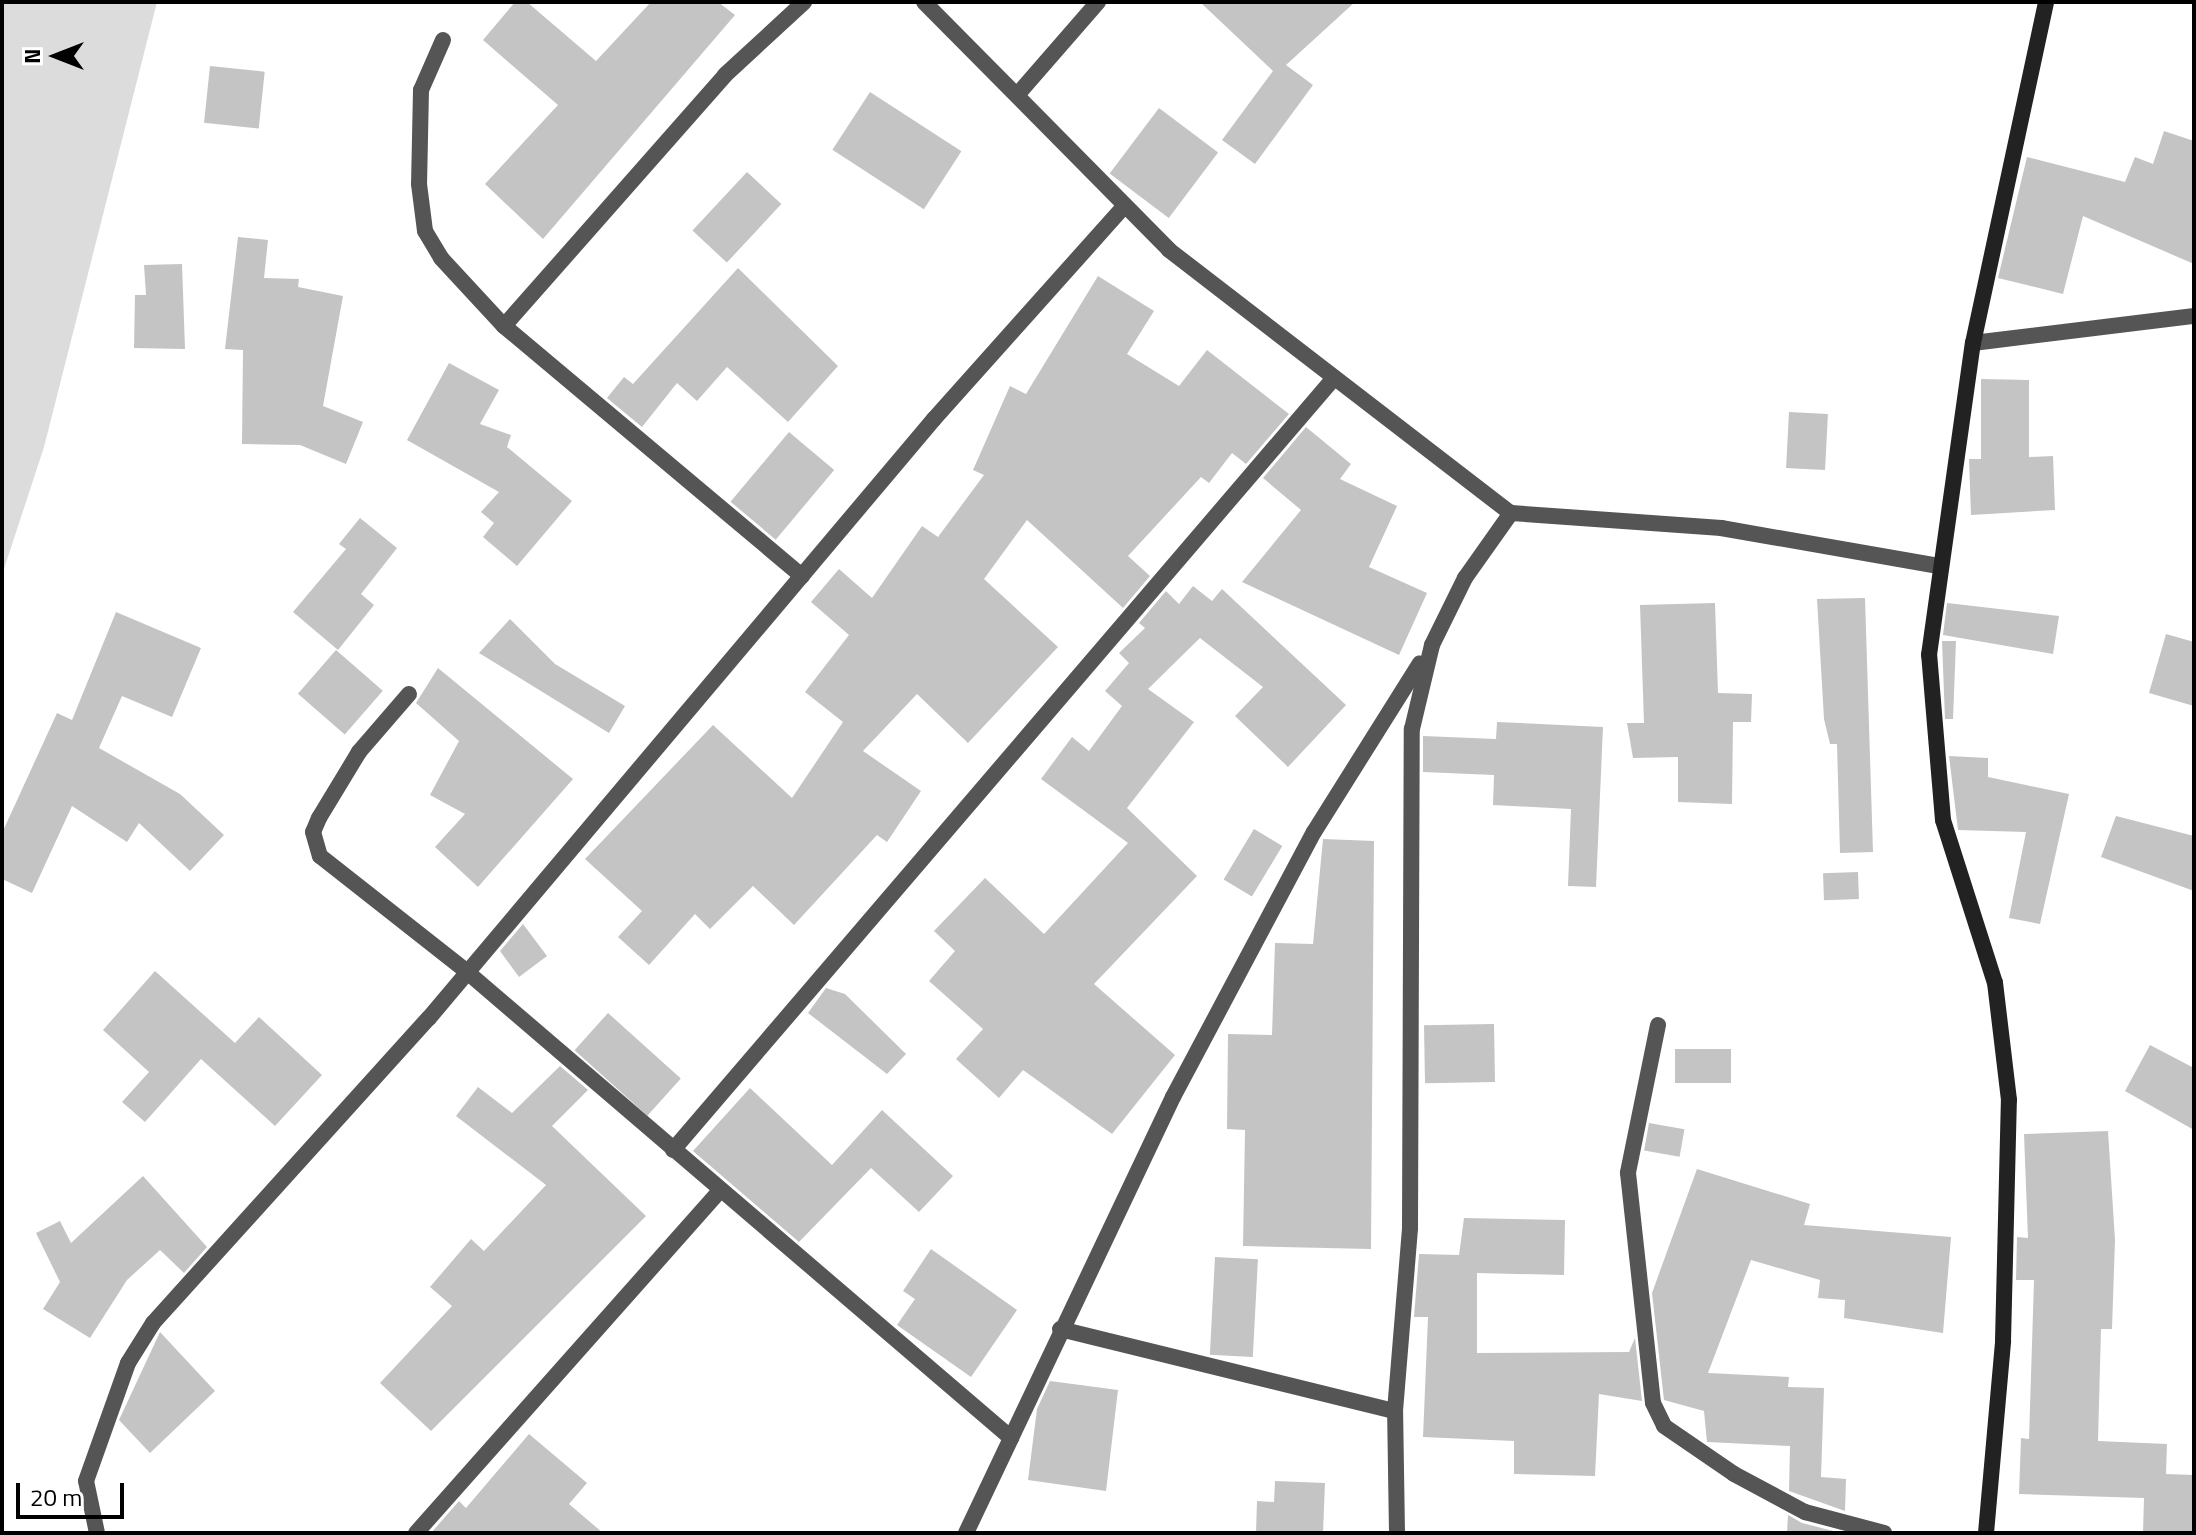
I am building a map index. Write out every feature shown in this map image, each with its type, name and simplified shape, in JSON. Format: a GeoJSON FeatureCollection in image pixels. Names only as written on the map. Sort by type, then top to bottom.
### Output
{"type":"FeatureCollection","features":[{"type":"Feature","properties":{"kind":"street"},"geometry":{"type":"LineString","coordinates":[[504,326],[725,75],[804,2]]}},
{"type":"Feature","properties":{"kind":"street"},"geometry":{"type":"LineString","coordinates":[[924,2],[1018,94],[1122,209],[1334,378],[1511,513],[1721,528],[1939,566]]}},
{"type":"Feature","properties":{"kind":"street"},"geometry":{"type":"LineString","coordinates":[[1018,94],[1098,2]]}},
{"type":"Feature","properties":{"kind":"street"},"geometry":{"type":"LineString","coordinates":[[1986,1533],[2003,1341],[2009,1100],[1995,983],[1935,776],[1929,655],[1939,566],[1973,343],[2046,2]]}},
{"type":"Feature","properties":{"kind":"street"},"geometry":{"type":"LineString","coordinates":[[443,40],[421,90],[425,231],[504,326],[802,576]]}},
{"type":"Feature","properties":{"kind":"street"},"geometry":{"type":"LineString","coordinates":[[97,1533],[86,1481],[128,1363],[153,1323],[466,971],[802,576],[1122,209]]}},
{"type":"Feature","properties":{"kind":"street"},"geometry":{"type":"LineString","coordinates":[[1973,343],[2194,316]]}},
{"type":"Feature","properties":{"kind":"street"},"geometry":{"type":"LineString","coordinates":[[673,1150],[1334,378]]}},
{"type":"Feature","properties":{"kind":"street"},"geometry":{"type":"LineString","coordinates":[[966,1533],[1060,1329],[1314,832],[1432,645],[1465,578],[1511,513]]}},
{"type":"Feature","properties":{"kind":"street"},"geometry":{"type":"LineString","coordinates":[[1397,1533],[1395,1411],[1410,1228],[1412,729],[1432,645]]}},
{"type":"Feature","properties":{"kind":"street"},"geometry":{"type":"LineString","coordinates":[[409,694],[359,752],[319,818],[314,845],[466,971],[1011,1438]]}},
{"type":"Feature","properties":{"kind":"street"},"geometry":{"type":"LineString","coordinates":[[1658,1025],[1628,1173],[1653,1403],[1664,1426],[1734,1474],[1805,1512],[1884,1533]]}},
{"type":"Feature","properties":{"kind":"street"},"geometry":{"type":"LineString","coordinates":[[416,1533],[720,1190]]}},
{"type":"Feature","properties":{"kind":"street"},"geometry":{"type":"LineString","coordinates":[[1060,1329],[1395,1411]]}},
{"type":"Feature","properties":{"kind":"shaded area"},"geometry":{"type":"Polygon","coordinates":[[[2,2],[157,2],[44,447],[2,575],[2,2]]]}},
{"type":"Feature","properties":{"kind":"building"},"geometry":{"type":"Polygon","coordinates":[[[515,2],[527,2],[596,61],[651,2],[718,2],[735,15],[543,239],[485,184],[558,105],[483,40],[515,2]]]}},
{"type":"Feature","properties":{"kind":"building"},"geometry":{"type":"Polygon","coordinates":[[[1200,2],[1355,2],[1286,65],[1313,85],[1255,164],[1222,140],[1273,71],[1200,2]]]}},
{"type":"Feature","properties":{"kind":"building"},"geometry":{"type":"Polygon","coordinates":[[[210,66],[265,72],[259,128],[204,123],[210,66]]]}},
{"type":"Feature","properties":{"kind":"building"},"geometry":{"type":"Polygon","coordinates":[[[870,92],[961,151],[924,209],[832,150],[870,92]]]}},
{"type":"Feature","properties":{"kind":"building"},"geometry":{"type":"Polygon","coordinates":[[[1159,108],[1218,153],[1169,218],[1110,173],[1159,108]]]}},
{"type":"Feature","properties":{"kind":"building"},"geometry":{"type":"Polygon","coordinates":[[[2164,131],[2194,141],[2194,264],[2083,216],[2063,294],[1998,278],[2027,157],[2125,182],[2135,157],[2153,164],[2164,131]]]}},
{"type":"Feature","properties":{"kind":"building"},"geometry":{"type":"Polygon","coordinates":[[[747,172],[781,204],[727,263],[692,231],[747,172]]]}},
{"type":"Feature","properties":{"kind":"building"},"geometry":{"type":"Polygon","coordinates":[[[238,237],[268,240],[264,278],[299,279],[298,287],[343,296],[323,406],[363,422],[346,464],[300,445],[242,444],[243,350],[225,349],[238,237]]]}},
{"type":"Feature","properties":{"kind":"building"},"geometry":{"type":"Polygon","coordinates":[[[182,264],[185,349],[134,348],[135,295],[146,295],[144,265],[182,264]]]}},
{"type":"Feature","properties":{"kind":"building"},"geometry":{"type":"Polygon","coordinates":[[[738,268],[838,366],[788,422],[727,367],[697,401],[677,383],[642,427],[607,398],[624,377],[633,384],[738,268]]]}},
{"type":"Feature","properties":{"kind":"building"},"geometry":{"type":"Polygon","coordinates":[[[1098,276],[1154,311],[1127,354],[1179,386],[1207,350],[1289,414],[1246,464],[1232,453],[1209,483],[1201,477],[1128,556],[1150,576],[1123,608],[1027,520],[984,579],[1058,647],[968,743],[917,694],[863,751],[921,791],[887,842],[877,835],[794,925],[753,886],[710,929],[695,914],[649,965],[618,937],[642,911],[585,859],[713,725],[792,798],[843,722],[805,692],[849,635],[811,602],[839,569],[872,598],[922,526],[938,537],[984,475],[973,470],[1010,386],[1026,394],[1098,276]]]}},
{"type":"Feature","properties":{"kind":"building"},"geometry":{"type":"Polygon","coordinates":[[[449,363],[499,390],[480,424],[511,435],[507,447],[572,501],[517,566],[483,537],[494,523],[481,512],[499,492],[407,440],[449,363]]]}},
{"type":"Feature","properties":{"kind":"building"},"geometry":{"type":"Polygon","coordinates":[[[1981,379],[2029,380],[2029,457],[2053,456],[2055,510],[1971,515],[1969,459],[1981,459],[1981,379]]]}},
{"type":"Feature","properties":{"kind":"building"},"geometry":{"type":"Polygon","coordinates":[[[1789,412],[1828,414],[1825,470],[1786,468],[1789,412]]]}},
{"type":"Feature","properties":{"kind":"building"},"geometry":{"type":"Polygon","coordinates":[[[1306,427],[1351,464],[1340,479],[1397,506],[1369,567],[1427,593],[1399,655],[1242,582],[1301,510],[1263,478],[1306,427]]]}},
{"type":"Feature","properties":{"kind":"building"},"geometry":{"type":"Polygon","coordinates":[[[789,432],[834,470],[776,540],[731,502],[789,432]]]}},
{"type":"Feature","properties":{"kind":"building"},"geometry":{"type":"Polygon","coordinates":[[[360,518],[397,548],[361,594],[374,605],[338,650],[293,612],[346,549],[339,544],[360,518]]]}},
{"type":"Feature","properties":{"kind":"building"},"geometry":{"type":"Polygon","coordinates":[[[1193,586],[1212,601],[1222,589],[1346,705],[1288,767],[1235,716],[1263,687],[1200,638],[1148,689],[1194,722],[1127,808],[1197,876],[1094,984],[1175,1055],[1112,1134],[1023,1070],[999,1098],[956,1059],[983,1029],[929,981],[955,951],[934,931],[985,878],[1044,934],[1128,843],[1041,779],[1072,737],[1089,751],[1122,706],[1105,691],[1129,663],[1119,653],[1145,628],[1139,623],[1166,591],[1179,604],[1193,586]]]}},
{"type":"Feature","properties":{"kind":"building"},"geometry":{"type":"Polygon","coordinates":[[[1865,598],[1873,852],[1840,853],[1837,744],[1830,744],[1824,719],[1817,599],[1865,598]]]}},
{"type":"Feature","properties":{"kind":"building"},"geometry":{"type":"Polygon","coordinates":[[[1715,603],[1718,693],[1752,694],[1751,722],[1733,722],[1732,804],[1678,802],[1678,757],[1633,758],[1627,723],[1644,723],[1640,605],[1715,603]]]}},
{"type":"Feature","properties":{"kind":"building"},"geometry":{"type":"Polygon","coordinates":[[[1947,603],[2059,616],[2053,654],[1943,635],[1947,603]]]}},
{"type":"Feature","properties":{"kind":"building"},"geometry":{"type":"Polygon","coordinates":[[[116,612],[201,648],[172,717],[122,696],[99,748],[180,794],[224,835],[190,871],[139,823],[127,842],[72,806],[32,893],[2,879],[2,833],[57,713],[72,720],[116,612]]]}},
{"type":"Feature","properties":{"kind":"building"},"geometry":{"type":"Polygon","coordinates":[[[510,619],[555,664],[625,706],[609,733],[479,653],[510,619]]]}},
{"type":"Feature","properties":{"kind":"building"},"geometry":{"type":"Polygon","coordinates":[[[2166,634],[2194,642],[2194,706],[2149,693],[2166,634]]]}},
{"type":"Feature","properties":{"kind":"building"},"geometry":{"type":"Polygon","coordinates":[[[1942,641],[1956,641],[1953,719],[1945,719],[1942,641]]]}},
{"type":"Feature","properties":{"kind":"building"},"geometry":{"type":"Polygon","coordinates":[[[336,650],[383,691],[345,734],[298,694],[336,650]]]}},
{"type":"Feature","properties":{"kind":"building"},"geometry":{"type":"Polygon","coordinates":[[[438,668],[573,779],[478,887],[435,847],[465,814],[430,795],[459,741],[416,703],[438,668]]]}},
{"type":"Feature","properties":{"kind":"building"},"geometry":{"type":"Polygon","coordinates":[[[1497,722],[1603,727],[1596,887],[1568,886],[1571,809],[1493,805],[1494,775],[1423,772],[1423,736],[1496,739],[1497,722]]]}},
{"type":"Feature","properties":{"kind":"building"},"geometry":{"type":"Polygon","coordinates":[[[1949,756],[1988,758],[1988,777],[2069,794],[2040,924],[2009,918],[2026,832],[1958,830],[1949,756]]]}},
{"type":"Feature","properties":{"kind":"building"},"geometry":{"type":"Polygon","coordinates":[[[2116,816],[2194,836],[2194,891],[2101,857],[2116,816]]]}},
{"type":"Feature","properties":{"kind":"building"},"geometry":{"type":"Polygon","coordinates":[[[1254,829],[1282,846],[1252,897],[1224,880],[1254,829]]]}},
{"type":"Feature","properties":{"kind":"building"},"geometry":{"type":"Polygon","coordinates":[[[1323,839],[1374,841],[1371,1249],[1243,1246],[1245,1130],[1227,1129],[1228,1034],[1272,1035],[1275,943],[1313,944],[1323,839]]]}},
{"type":"Feature","properties":{"kind":"building"},"geometry":{"type":"Polygon","coordinates":[[[1858,872],[1859,899],[1824,900],[1823,873],[1858,872]]]}},
{"type":"Feature","properties":{"kind":"building"},"geometry":{"type":"Polygon","coordinates":[[[523,924],[547,956],[519,977],[500,951],[523,924]]]}},
{"type":"Feature","properties":{"kind":"building"},"geometry":{"type":"Polygon","coordinates":[[[155,971],[235,1043],[259,1017],[322,1075],[275,1126],[201,1059],[145,1122],[122,1102],[149,1072],[103,1030],[155,971]]]}},
{"type":"Feature","properties":{"kind":"building"},"geometry":{"type":"Polygon","coordinates":[[[826,988],[845,994],[906,1054],[887,1074],[808,1013],[826,988]]]}},
{"type":"Feature","properties":{"kind":"building"},"geometry":{"type":"Polygon","coordinates":[[[608,1013],[681,1079],[647,1116],[575,1050],[608,1013]]]}},
{"type":"Feature","properties":{"kind":"building"},"geometry":{"type":"Polygon","coordinates":[[[1494,1024],[1495,1082],[1425,1083],[1424,1025],[1494,1024]]]}},
{"type":"Feature","properties":{"kind":"building"},"geometry":{"type":"Polygon","coordinates":[[[2150,1045],[2194,1068],[2194,1130],[2125,1091],[2150,1045]]]}},
{"type":"Feature","properties":{"kind":"building"},"geometry":{"type":"Polygon","coordinates":[[[1675,1049],[1731,1049],[1731,1083],[1675,1083],[1675,1049]]]}},
{"type":"Feature","properties":{"kind":"building"},"geometry":{"type":"Polygon","coordinates":[[[560,1066],[588,1090],[552,1126],[646,1216],[431,1431],[380,1383],[452,1306],[430,1287],[471,1239],[484,1251],[546,1185],[456,1116],[478,1087],[512,1113],[560,1066]]]}},
{"type":"Feature","properties":{"kind":"building"},"geometry":{"type":"Polygon","coordinates":[[[750,1088],[832,1165],[882,1110],[953,1176],[919,1212],[871,1168],[799,1242],[693,1151],[750,1088]]]}},
{"type":"Feature","properties":{"kind":"building"},"geometry":{"type":"Polygon","coordinates":[[[1649,1123],[1684,1129],[1680,1157],[1644,1151],[1649,1123]]]}},
{"type":"Feature","properties":{"kind":"building"},"geometry":{"type":"Polygon","coordinates":[[[2108,1131],[2115,1240],[2112,1329],[2101,1329],[2098,1441],[2167,1444],[2166,1474],[2194,1475],[2194,1533],[2143,1533],[2144,1498],[2019,1494],[2021,1438],[2029,1439],[2034,1280],[2016,1280],[2017,1237],[2028,1238],[2024,1134],[2108,1131]]]}},
{"type":"Feature","properties":{"kind":"building"},"geometry":{"type":"Polygon","coordinates":[[[1697,1169],[1810,1204],[1804,1225],[1951,1237],[1943,1333],[1844,1318],[1845,1300],[1818,1298],[1820,1280],[1751,1260],[1708,1373],[1789,1377],[1788,1387],[1824,1388],[1821,1477],[1846,1479],[1845,1511],[1789,1491],[1790,1446],[1707,1442],[1704,1411],[1664,1400],[1652,1293],[1697,1169]]]}},
{"type":"Feature","properties":{"kind":"building"},"geometry":{"type":"Polygon","coordinates":[[[143,1176],[207,1247],[184,1273],[160,1250],[127,1280],[90,1338],[43,1309],[60,1282],[36,1233],[60,1221],[71,1243],[143,1176]]]}},
{"type":"Feature","properties":{"kind":"building"},"geometry":{"type":"Polygon","coordinates":[[[1464,1218],[1565,1220],[1564,1275],[1477,1273],[1477,1353],[1629,1352],[1635,1338],[1642,1401],[1599,1394],[1595,1476],[1514,1474],[1514,1441],[1423,1437],[1428,1317],[1414,1317],[1419,1254],[1459,1255],[1464,1218]]]}},
{"type":"Feature","properties":{"kind":"building"},"geometry":{"type":"Polygon","coordinates":[[[931,1249],[1017,1310],[971,1377],[897,1325],[915,1299],[903,1291],[931,1249]]]}},
{"type":"Feature","properties":{"kind":"building"},"geometry":{"type":"Polygon","coordinates":[[[1215,1257],[1258,1259],[1253,1357],[1210,1355],[1215,1257]]]}},
{"type":"Feature","properties":{"kind":"building"},"geometry":{"type":"Polygon","coordinates":[[[160,1332],[215,1391],[150,1453],[119,1420],[160,1332]]]}},
{"type":"Feature","properties":{"kind":"building"},"geometry":{"type":"Polygon","coordinates":[[[1050,1381],[1118,1390],[1106,1491],[1028,1480],[1037,1409],[1050,1381]]]}},
{"type":"Feature","properties":{"kind":"building"},"geometry":{"type":"Polygon","coordinates":[[[529,1434],[587,1483],[569,1504],[603,1533],[431,1533],[459,1501],[466,1508],[529,1434]]]}},
{"type":"Feature","properties":{"kind":"building"},"geometry":{"type":"Polygon","coordinates":[[[1275,1481],[1325,1483],[1323,1533],[1256,1533],[1257,1501],[1274,1502],[1275,1481]]]}},
{"type":"Feature","properties":{"kind":"building"},"geometry":{"type":"Polygon","coordinates":[[[1788,1515],[1802,1523],[1841,1533],[1787,1533],[1788,1515]]]}}]}
